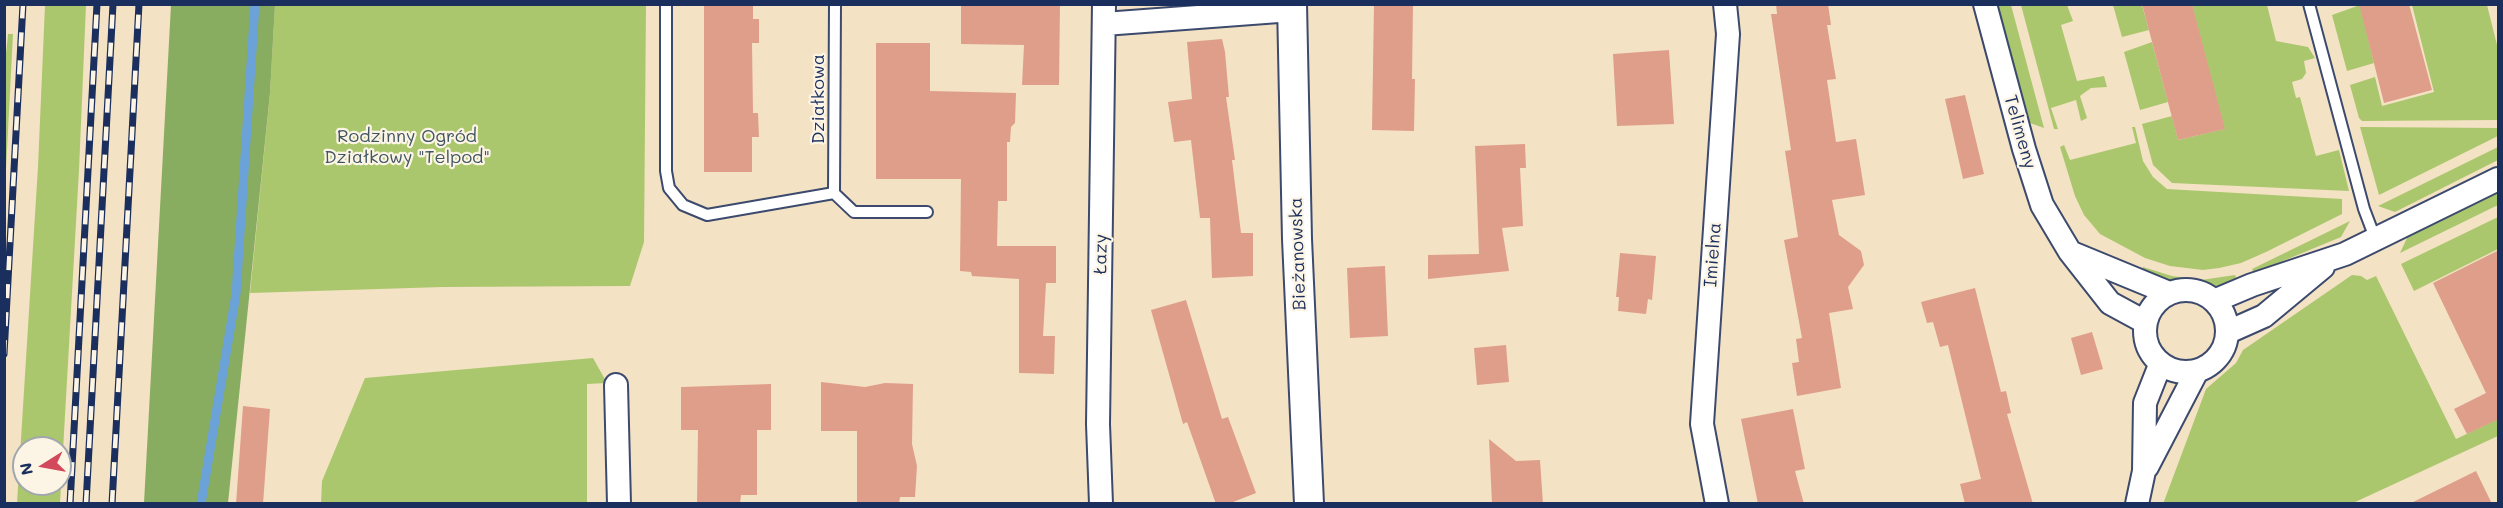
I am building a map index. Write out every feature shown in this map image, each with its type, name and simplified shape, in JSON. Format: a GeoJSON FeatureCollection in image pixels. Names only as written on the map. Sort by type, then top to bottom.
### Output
{"type":"FeatureCollection","features":[{"type":"Feature","properties":{"kind":"street","name":"Imielna"},"geometry":{"type":"LineString","coordinates":[[1717,504],[1702,424],[1728,34],[1725,4]]}},
{"type":"Feature","properties":{"kind":"street","name":"Telimeny"},"geometry":{"type":"LineString","coordinates":[[1985,4],[2024,149],[2042,205],[2070,252],[2110,303],[2145,322]]}},
{"type":"Feature","properties":{"kind":"street"},"geometry":{"type":"LineString","coordinates":[[1104,14],[1292,7]]}},
{"type":"Feature","properties":{"kind":"street","name":"Bieżanowska"},"geometry":{"type":"LineString","coordinates":[[1292,7],[1297,239],[1309,504]]}},
{"type":"Feature","properties":{"kind":"street","name":"Łazy"},"geometry":{"type":"LineString","coordinates":[[1101,504],[1098,424],[1104,14]]}},
{"type":"Feature","properties":{"kind":"street"},"geometry":{"type":"LineString","coordinates":[[2214,301],[2252,285],[2334,259],[2499,178]]}},
{"type":"Feature","properties":{"kind":"street"},"geometry":{"type":"LineString","coordinates":[[2070,252],[2169,293]]}},
{"type":"Feature","properties":{"kind":"street"},"geometry":{"type":"LineString","coordinates":[[2228,332],[2264,315],[2334,259]]}},
{"type":"Feature","properties":{"kind":"street"},"geometry":{"type":"LineString","coordinates":[[2145,471],[2198,372],[2213,363],[2223,350],[2228,332],[2224,315],[2214,301],[2200,292],[2185,290],[2169,293],[2154,305],[2145,322],[2145,338],[2150,353],[2160,365],[2178,372],[2198,372]]}},
{"type":"Feature","properties":{"kind":"street"},"geometry":{"type":"LineString","coordinates":[[2137,504],[2145,471],[2145,403],[2160,365]]}},
{"type":"Feature","properties":{"kind":"street"},"geometry":{"type":"LineString","coordinates":[[616,385],[619,504]]}},
{"type":"Feature","properties":{"kind":"lane"},"geometry":{"type":"LineString","coordinates":[[666,4],[666,171],[669,188],[683,205],[706,215],[834,193],[854,212],[927,212]]}},
{"type":"Feature","properties":{"kind":"lane","name":"Działkowa"},"geometry":{"type":"LineString","coordinates":[[834,193],[835,4]]}},
{"type":"Feature","properties":{"kind":"lane"},"geometry":{"type":"LineString","coordinates":[[2309,4],[2364,209],[2375,238]]}},
{"type":"Feature","properties":{"kind":"green space"},"geometry":{"type":"Polygon","coordinates":[[[45,5],[86,5],[64,436],[21,436],[38,167],[45,5]]]}},
{"type":"Feature","properties":{"kind":"green space"},"geometry":{"type":"Polygon","coordinates":[[[171,5],[275,5],[270,93],[228,503],[144,503],[171,5]]]}},
{"type":"Feature","properties":{"kind":"green space","name":"Rodzinny Ogród Działkowy \"Telpod\""},"geometry":{"type":"Polygon","coordinates":[[[275,5],[646,5],[644,242],[630,286],[443,287],[250,293],[270,93],[275,5]]]}},
{"type":"Feature","properties":{"kind":"green space"},"geometry":{"type":"Polygon","coordinates":[[[1998,5],[2011,5],[2044,128],[2030,123],[1998,5]]]}},
{"type":"Feature","properties":{"kind":"green space"},"geometry":{"type":"Polygon","coordinates":[[[2021,5],[2067,5],[2073,21],[2061,25],[2077,81],[2104,76],[2107,87],[2091,88],[2080,96],[2087,118],[2081,121],[2076,100],[2051,108],[2058,129],[2054,129],[2021,5]]]}},
{"type":"Feature","properties":{"kind":"green space"},"geometry":{"type":"Polygon","coordinates":[[[2113,5],[2142,5],[2149,30],[2122,37],[2113,5]]]}},
{"type":"Feature","properties":{"kind":"green space"},"geometry":{"type":"Polygon","coordinates":[[[2192,5],[2267,5],[2276,41],[2308,47],[2315,58],[2304,61],[2306,73],[2302,79],[2292,82],[2296,98],[2300,97],[2316,156],[2339,150],[2349,191],[2172,183],[2153,165],[2142,124],[2172,116],[2178,140],[2224,129],[2192,5]]]}},
{"type":"Feature","properties":{"kind":"green space"},"geometry":{"type":"Polygon","coordinates":[[[2360,5],[2374,63],[2347,71],[2332,15],[2360,5]]]}},
{"type":"Feature","properties":{"kind":"green space"},"geometry":{"type":"Polygon","coordinates":[[[2412,5],[2487,5],[2498,49],[2498,120],[2362,121],[2359,118],[2350,85],[2375,77],[2382,106],[2434,92],[2412,5]]]}},
{"type":"Feature","properties":{"kind":"green space"},"geometry":{"type":"Polygon","coordinates":[[[8,34],[13,34],[5,189],[4,73],[8,34]]]}},
{"type":"Feature","properties":{"kind":"green space"},"geometry":{"type":"Polygon","coordinates":[[[2152,42],[2168,102],[2140,110],[2124,52],[2152,42]]]}},
{"type":"Feature","properties":{"kind":"green space"},"geometry":{"type":"Polygon","coordinates":[[[2132,127],[2135,127],[2143,161],[2153,177],[2167,189],[2342,199],[2342,214],[2241,263],[2219,268],[2203,270],[2170,266],[2145,258],[2100,234],[2084,215],[2075,196],[2060,147],[2064,145],[2070,160],[2136,143],[2132,127]]]}},
{"type":"Feature","properties":{"kind":"green space"},"geometry":{"type":"Polygon","coordinates":[[[2360,127],[2498,128],[2498,136],[2379,195],[2360,127]]]}},
{"type":"Feature","properties":{"kind":"green space"},"geometry":{"type":"Polygon","coordinates":[[[2498,147],[2498,160],[2395,212],[2378,206],[2498,147]]]}},
{"type":"Feature","properties":{"kind":"green space"},"geometry":{"type":"Polygon","coordinates":[[[2498,191],[2498,205],[2400,253],[2408,236],[2498,191]]]}},
{"type":"Feature","properties":{"kind":"green space"},"geometry":{"type":"Polygon","coordinates":[[[2498,217],[2498,249],[2414,291],[2401,264],[2498,217]]]}},
{"type":"Feature","properties":{"kind":"green space"},"geometry":{"type":"Polygon","coordinates":[[[2350,221],[2341,237],[2254,273],[2252,269],[2350,221]]]}},
{"type":"Feature","properties":{"kind":"green space"},"geometry":{"type":"Polygon","coordinates":[[[2143,267],[2172,276],[2201,280],[2235,275],[2237,280],[2218,286],[2180,283],[2142,270],[2143,267]]]}},
{"type":"Feature","properties":{"kind":"green space"},"geometry":{"type":"Polygon","coordinates":[[[2352,275],[2361,276],[2367,280],[2376,276],[2456,439],[2498,419],[2498,436],[2353,503],[2163,504],[2206,389],[2236,363],[2243,350],[2352,275]]]}},
{"type":"Feature","properties":{"kind":"green space"},"geometry":{"type":"Polygon","coordinates":[[[593,358],[607,383],[587,384],[587,503],[321,504],[322,481],[365,378],[593,358]]]}},
{"type":"Feature","properties":{"kind":"green space"},"geometry":{"type":"Polygon","coordinates":[[[17,496],[60,496],[60,503],[17,503],[17,496]]]}},
{"type":"Feature","properties":{"kind":"building"},"geometry":{"type":"Polygon","coordinates":[[[704,4],[753,4],[753,19],[759,19],[759,43],[752,43],[753,113],[758,113],[759,137],[752,137],[752,172],[704,172],[704,4]]]}},
{"type":"Feature","properties":{"kind":"building"},"geometry":{"type":"Polygon","coordinates":[[[961,4],[1060,4],[1059,85],[1022,85],[1024,45],[961,44],[961,4]]]}},
{"type":"Feature","properties":{"kind":"building"},"geometry":{"type":"Polygon","coordinates":[[[1374,4],[1413,4],[1414,131],[1372,130],[1374,4]]]}},
{"type":"Feature","properties":{"kind":"building"},"geometry":{"type":"Polygon","coordinates":[[[1776,4],[1828,4],[1831,25],[1827,25],[1836,79],[1827,80],[1836,142],[1856,139],[1865,195],[1832,200],[1839,235],[1861,251],[1864,265],[1848,287],[1853,309],[1829,313],[1841,388],[1797,396],[1792,363],[1799,362],[1796,339],[1802,338],[1784,240],[1798,237],[1785,151],[1791,150],[1771,14],[1777,14],[1776,4]]]}},
{"type":"Feature","properties":{"kind":"building"},"geometry":{"type":"Polygon","coordinates":[[[2142,4],[2192,4],[2225,129],[2178,140],[2142,4]]]}},
{"type":"Feature","properties":{"kind":"building"},"geometry":{"type":"Polygon","coordinates":[[[2359,4],[2409,4],[2432,90],[2384,103],[2359,4]]]}},
{"type":"Feature","properties":{"kind":"building"},"geometry":{"type":"Polygon","coordinates":[[[1222,39],[1229,97],[1226,97],[1235,160],[1232,160],[1241,233],[1253,233],[1253,276],[1212,278],[1210,218],[1200,218],[1191,140],[1174,142],[1168,102],[1192,99],[1187,42],[1222,39]]]}},
{"type":"Feature","properties":{"kind":"building"},"geometry":{"type":"Polygon","coordinates":[[[876,43],[930,43],[930,91],[1016,93],[1015,123],[1011,127],[1010,142],[1007,142],[1007,201],[998,201],[997,246],[1056,246],[1056,283],[1046,283],[1043,336],[1055,336],[1054,374],[1019,373],[1019,279],[972,276],[971,272],[960,271],[961,179],[876,179],[876,43]]]}},
{"type":"Feature","properties":{"kind":"building"},"geometry":{"type":"Polygon","coordinates":[[[1669,50],[1674,124],[1617,126],[1613,54],[1669,50]]]}},
{"type":"Feature","properties":{"kind":"building"},"geometry":{"type":"Polygon","coordinates":[[[1965,95],[1984,174],[1963,179],[1945,99],[1965,95]]]}},
{"type":"Feature","properties":{"kind":"building"},"geometry":{"type":"Polygon","coordinates":[[[1525,144],[1526,168],[1520,168],[1523,226],[1502,228],[1509,271],[1428,279],[1428,255],[1479,254],[1475,146],[1525,144]]]}},
{"type":"Feature","properties":{"kind":"building"},"geometry":{"type":"Polygon","coordinates":[[[2499,250],[2499,419],[2467,434],[2454,409],[2486,393],[2433,283],[2499,250]]]}},
{"type":"Feature","properties":{"kind":"building"},"geometry":{"type":"Polygon","coordinates":[[[1620,253],[1656,256],[1652,300],[1648,299],[1646,314],[1618,311],[1619,297],[1616,297],[1620,253]]]}},
{"type":"Feature","properties":{"kind":"building"},"geometry":{"type":"Polygon","coordinates":[[[1385,266],[1388,336],[1350,338],[1347,268],[1385,266]]]}},
{"type":"Feature","properties":{"kind":"building"},"geometry":{"type":"Polygon","coordinates":[[[1975,288],[2001,392],[2006,391],[2011,413],[2007,414],[2033,504],[1965,504],[1960,484],[1981,479],[1948,345],[1940,347],[1933,322],[1927,323],[1921,302],[1975,288]]]}},
{"type":"Feature","properties":{"kind":"building"},"geometry":{"type":"Polygon","coordinates":[[[1186,300],[1222,419],[1228,417],[1256,493],[1228,504],[1216,504],[1187,422],[1183,424],[1151,310],[1186,300]]]}},
{"type":"Feature","properties":{"kind":"building"},"geometry":{"type":"Polygon","coordinates":[[[2092,332],[2103,369],[2081,375],[2071,338],[2092,332]]]}},
{"type":"Feature","properties":{"kind":"building"},"geometry":{"type":"Polygon","coordinates":[[[1506,345],[1509,382],[1477,385],[1474,348],[1506,345]]]}},
{"type":"Feature","properties":{"kind":"building"},"geometry":{"type":"Polygon","coordinates":[[[821,382],[865,387],[885,383],[913,384],[912,444],[917,466],[915,497],[900,497],[899,504],[857,504],[857,431],[821,431],[821,382]]]}},
{"type":"Feature","properties":{"kind":"building"},"geometry":{"type":"Polygon","coordinates":[[[771,384],[771,430],[757,430],[757,495],[741,495],[740,504],[697,504],[698,430],[681,430],[681,387],[771,384]]]}},
{"type":"Feature","properties":{"kind":"building"},"geometry":{"type":"Polygon","coordinates":[[[243,406],[270,409],[263,504],[236,504],[243,406]]]}},
{"type":"Feature","properties":{"kind":"building"},"geometry":{"type":"Polygon","coordinates":[[[1793,409],[1805,469],[1795,471],[1804,504],[1758,504],[1741,419],[1793,409]]]}},
{"type":"Feature","properties":{"kind":"building"},"geometry":{"type":"Polygon","coordinates":[[[1489,439],[1516,461],[1540,460],[1543,504],[1492,504],[1489,439]]]}},
{"type":"Feature","properties":{"kind":"building"},"geometry":{"type":"Polygon","coordinates":[[[2476,471],[2492,504],[2409,504],[2476,471]]]}},
{"type":"Feature","properties":{"kind":"waterway"},"geometry":{"type":"LineString","coordinates":[[201,504],[236,294],[255,4]]}},
{"type":"Feature","properties":{"kind":"railway"},"geometry":{"type":"LineString","coordinates":[[4,354],[23,4]]}},
{"type":"Feature","properties":{"kind":"railway"},"geometry":{"type":"LineString","coordinates":[[70,504],[97,4]]}},
{"type":"Feature","properties":{"kind":"railway"},"geometry":{"type":"LineString","coordinates":[[86,504],[113,4]]}},
{"type":"Feature","properties":{"kind":"railway"},"geometry":{"type":"LineString","coordinates":[[112,504],[139,4]]}}]}
